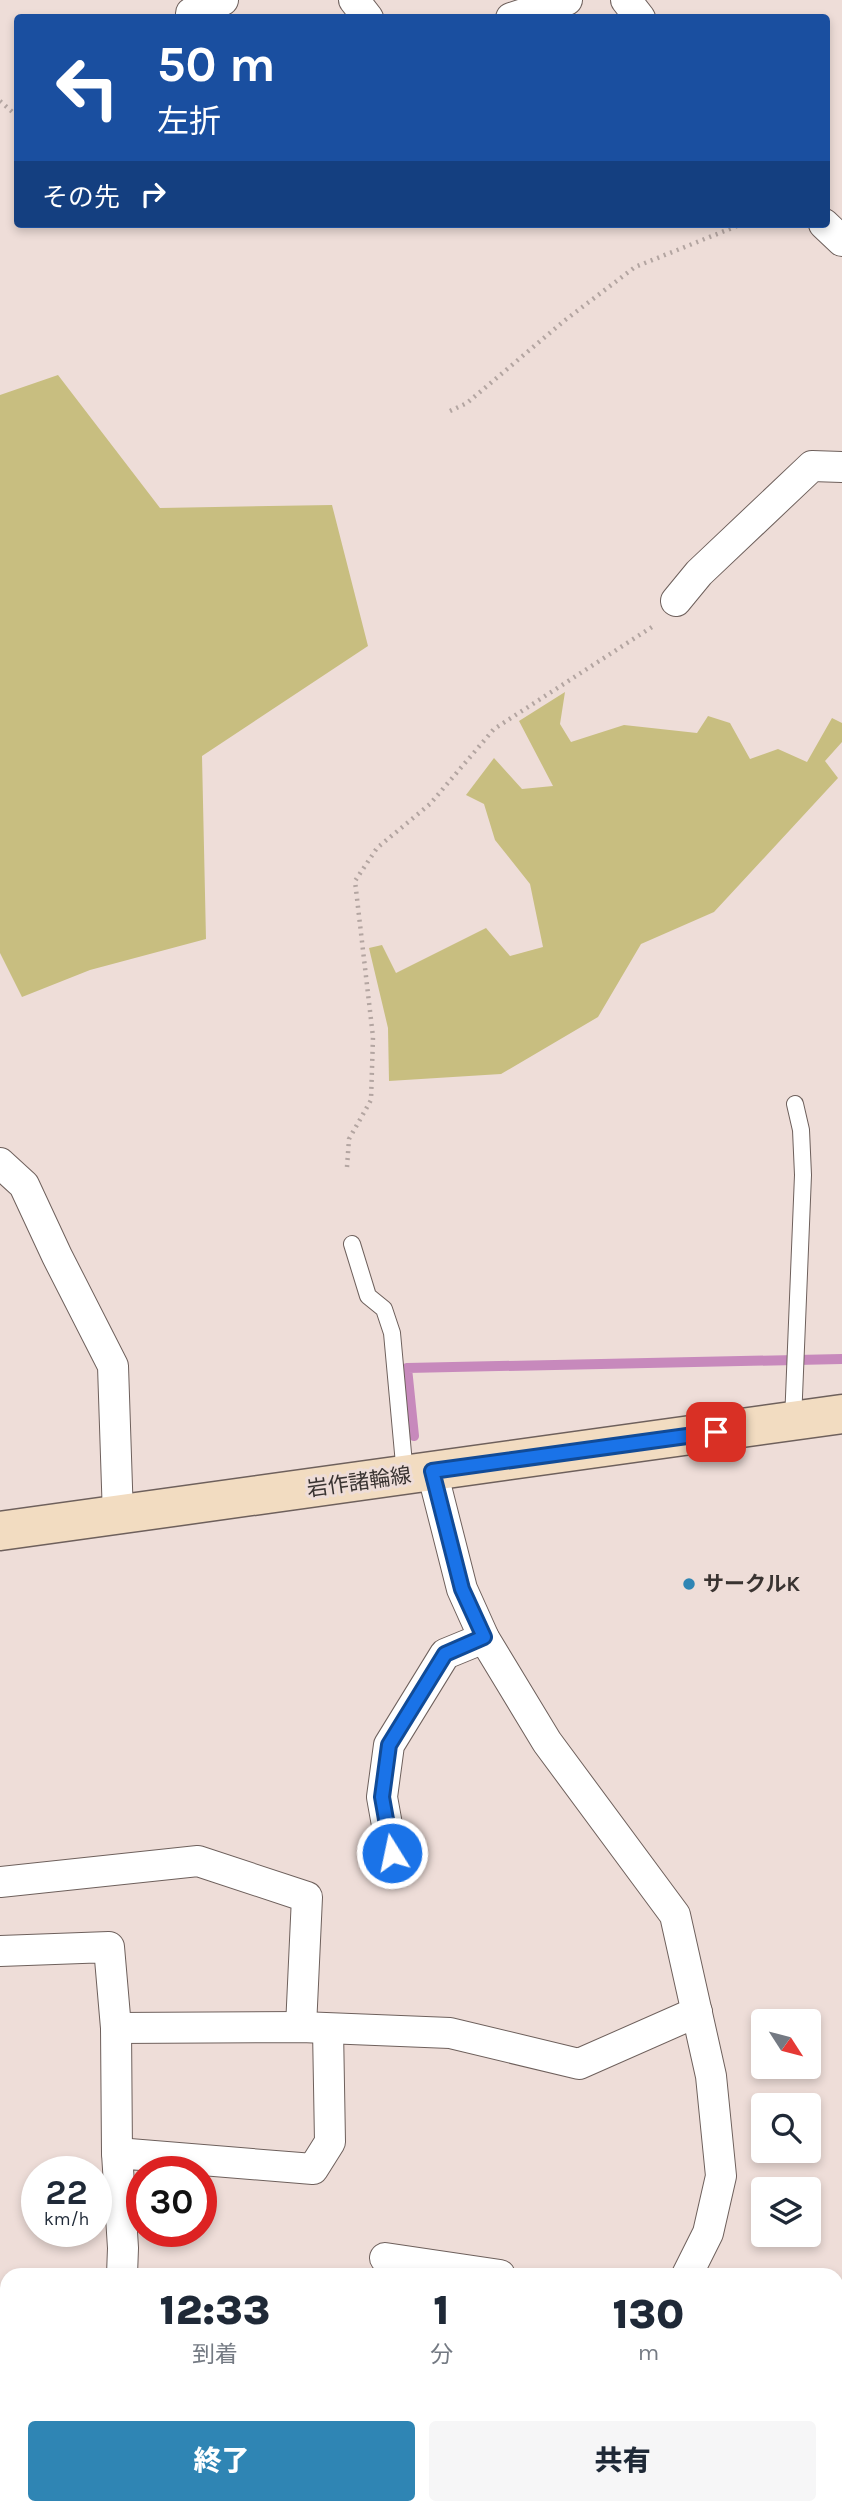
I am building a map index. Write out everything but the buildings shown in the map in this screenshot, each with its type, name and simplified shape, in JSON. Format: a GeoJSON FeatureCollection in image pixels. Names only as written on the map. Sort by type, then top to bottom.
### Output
{"type":"FeatureCollection","features":[{"type":"Feature","properties":{"kind":"main road","name":"岩作諸輪線"},"geometry":{"type":"LineString","coordinates":[[0,1531],[118,1517],[842,1414]]}},
{"type":"Feature","properties":{"kind":"street"},"geometry":{"type":"LineString","coordinates":[[191,14],[223,0]]}},
{"type":"Feature","properties":{"kind":"street"},"geometry":{"type":"LineString","coordinates":[[354,0],[365,14]]}},
{"type":"Feature","properties":{"kind":"street"},"geometry":{"type":"LineString","coordinates":[[523,14],[567,0]]}},
{"type":"Feature","properties":{"kind":"street"},"geometry":{"type":"LineString","coordinates":[[626,0],[637,14]]}},
{"type":"Feature","properties":{"kind":"street"},"geometry":{"type":"LineString","coordinates":[[828,228],[842,241]]}},
{"type":"Feature","properties":{"kind":"street"},"geometry":{"type":"LineString","coordinates":[[676,601],[699,573],[812,466],[841,474]]}},
{"type":"Feature","properties":{"kind":"street"},"geometry":{"type":"LineString","coordinates":[[0,1163],[24,1185],[113,1366],[118,1517]]}},
{"type":"Feature","properties":{"kind":"street"},"geometry":{"type":"LineString","coordinates":[[418,1473],[462,1589],[484,1637],[547,1742],[675,1915],[711,2076],[721,2176],[708,2233],[690,2268]]}},
{"type":"Feature","properties":{"kind":"street"},"geometry":{"type":"LineString","coordinates":[[392,1853],[382,1797],[389,1745],[445,1654],[484,1637]]}},
{"type":"Feature","properties":{"kind":"street"},"geometry":{"type":"LineString","coordinates":[[0,1882],[198,1861],[307,1897],[314,2028],[330,2142],[313,2169],[117,2152]]}},
{"type":"Feature","properties":{"kind":"street"},"geometry":{"type":"LineString","coordinates":[[0,1951],[109,1947],[116,2028],[122,2268]]}},
{"type":"Feature","properties":{"kind":"street"},"geometry":{"type":"LineString","coordinates":[[116,2028],[314,2028],[450,2033],[579,2064],[697,2012]]}},
{"type":"Feature","properties":{"kind":"street"},"geometry":{"type":"LineString","coordinates":[[384,2258],[452,2268]]}},
{"type":"Feature","properties":{"kind":"lane"},"geometry":{"type":"LineString","coordinates":[[793,1421],[803,1175],[801,1130],[796,1104]]}},
{"type":"Feature","properties":{"kind":"lane"},"geometry":{"type":"LineString","coordinates":[[352,1244],[368,1296],[384,1309],[392,1334],[418,1473]]}},
{"type":"Feature","properties":{"kind":"path"},"geometry":{"type":"LineString","coordinates":[[0,101],[14,113]]}},
{"type":"Feature","properties":{"kind":"path"},"geometry":{"type":"LineString","coordinates":[[450,411],[467,403],[564,321],[635,267],[732,228]]}},
{"type":"Feature","properties":{"kind":"path"},"geometry":{"type":"LineString","coordinates":[[347,1167],[349,1139],[371,1100],[373,1037],[355,881],[377,848],[430,804],[494,729],[659,622],[676,601]]}},
{"type":"Feature","properties":{"kind":"shaded area"},"geometry":{"type":"Polygon","coordinates":[[[58,375],[160,508],[332,505],[368,646],[202,756],[206,939],[90,970],[22,997],[0,953],[0,395],[58,375]]]}},
{"type":"Feature","properties":{"kind":"shaded area"},"geometry":{"type":"Polygon","coordinates":[[[565,692],[560,724],[571,742],[624,725],[697,733],[708,716],[730,723],[750,759],[778,749],[807,762],[832,718],[842,723],[842,742],[825,761],[838,778],[714,912],[641,944],[598,1017],[501,1074],[389,1081],[388,1028],[369,948],[382,945],[396,973],[486,928],[510,956],[543,947],[530,884],[495,840],[484,804],[466,795],[494,758],[522,789],[553,786],[519,721],[565,692]]]}},
{"type":"Feature","properties":{"kind":"waterway"},"geometry":{"type":"LineString","coordinates":[[414,1436],[407,1368],[842,1359]]}},
{"type":"Feature","properties":{"kind":"place","name":"サークルK"},"geometry":{"type":"Point","coordinates":[689,1584]}},
{"type":"Feature","properties":{"kind":"route"},"geometry":{"type":"LineString","coordinates":[[392,1853],[382,1797],[389,1745],[445,1654],[484,1637],[462,1589],[432,1471],[716,1432]]}}]}
